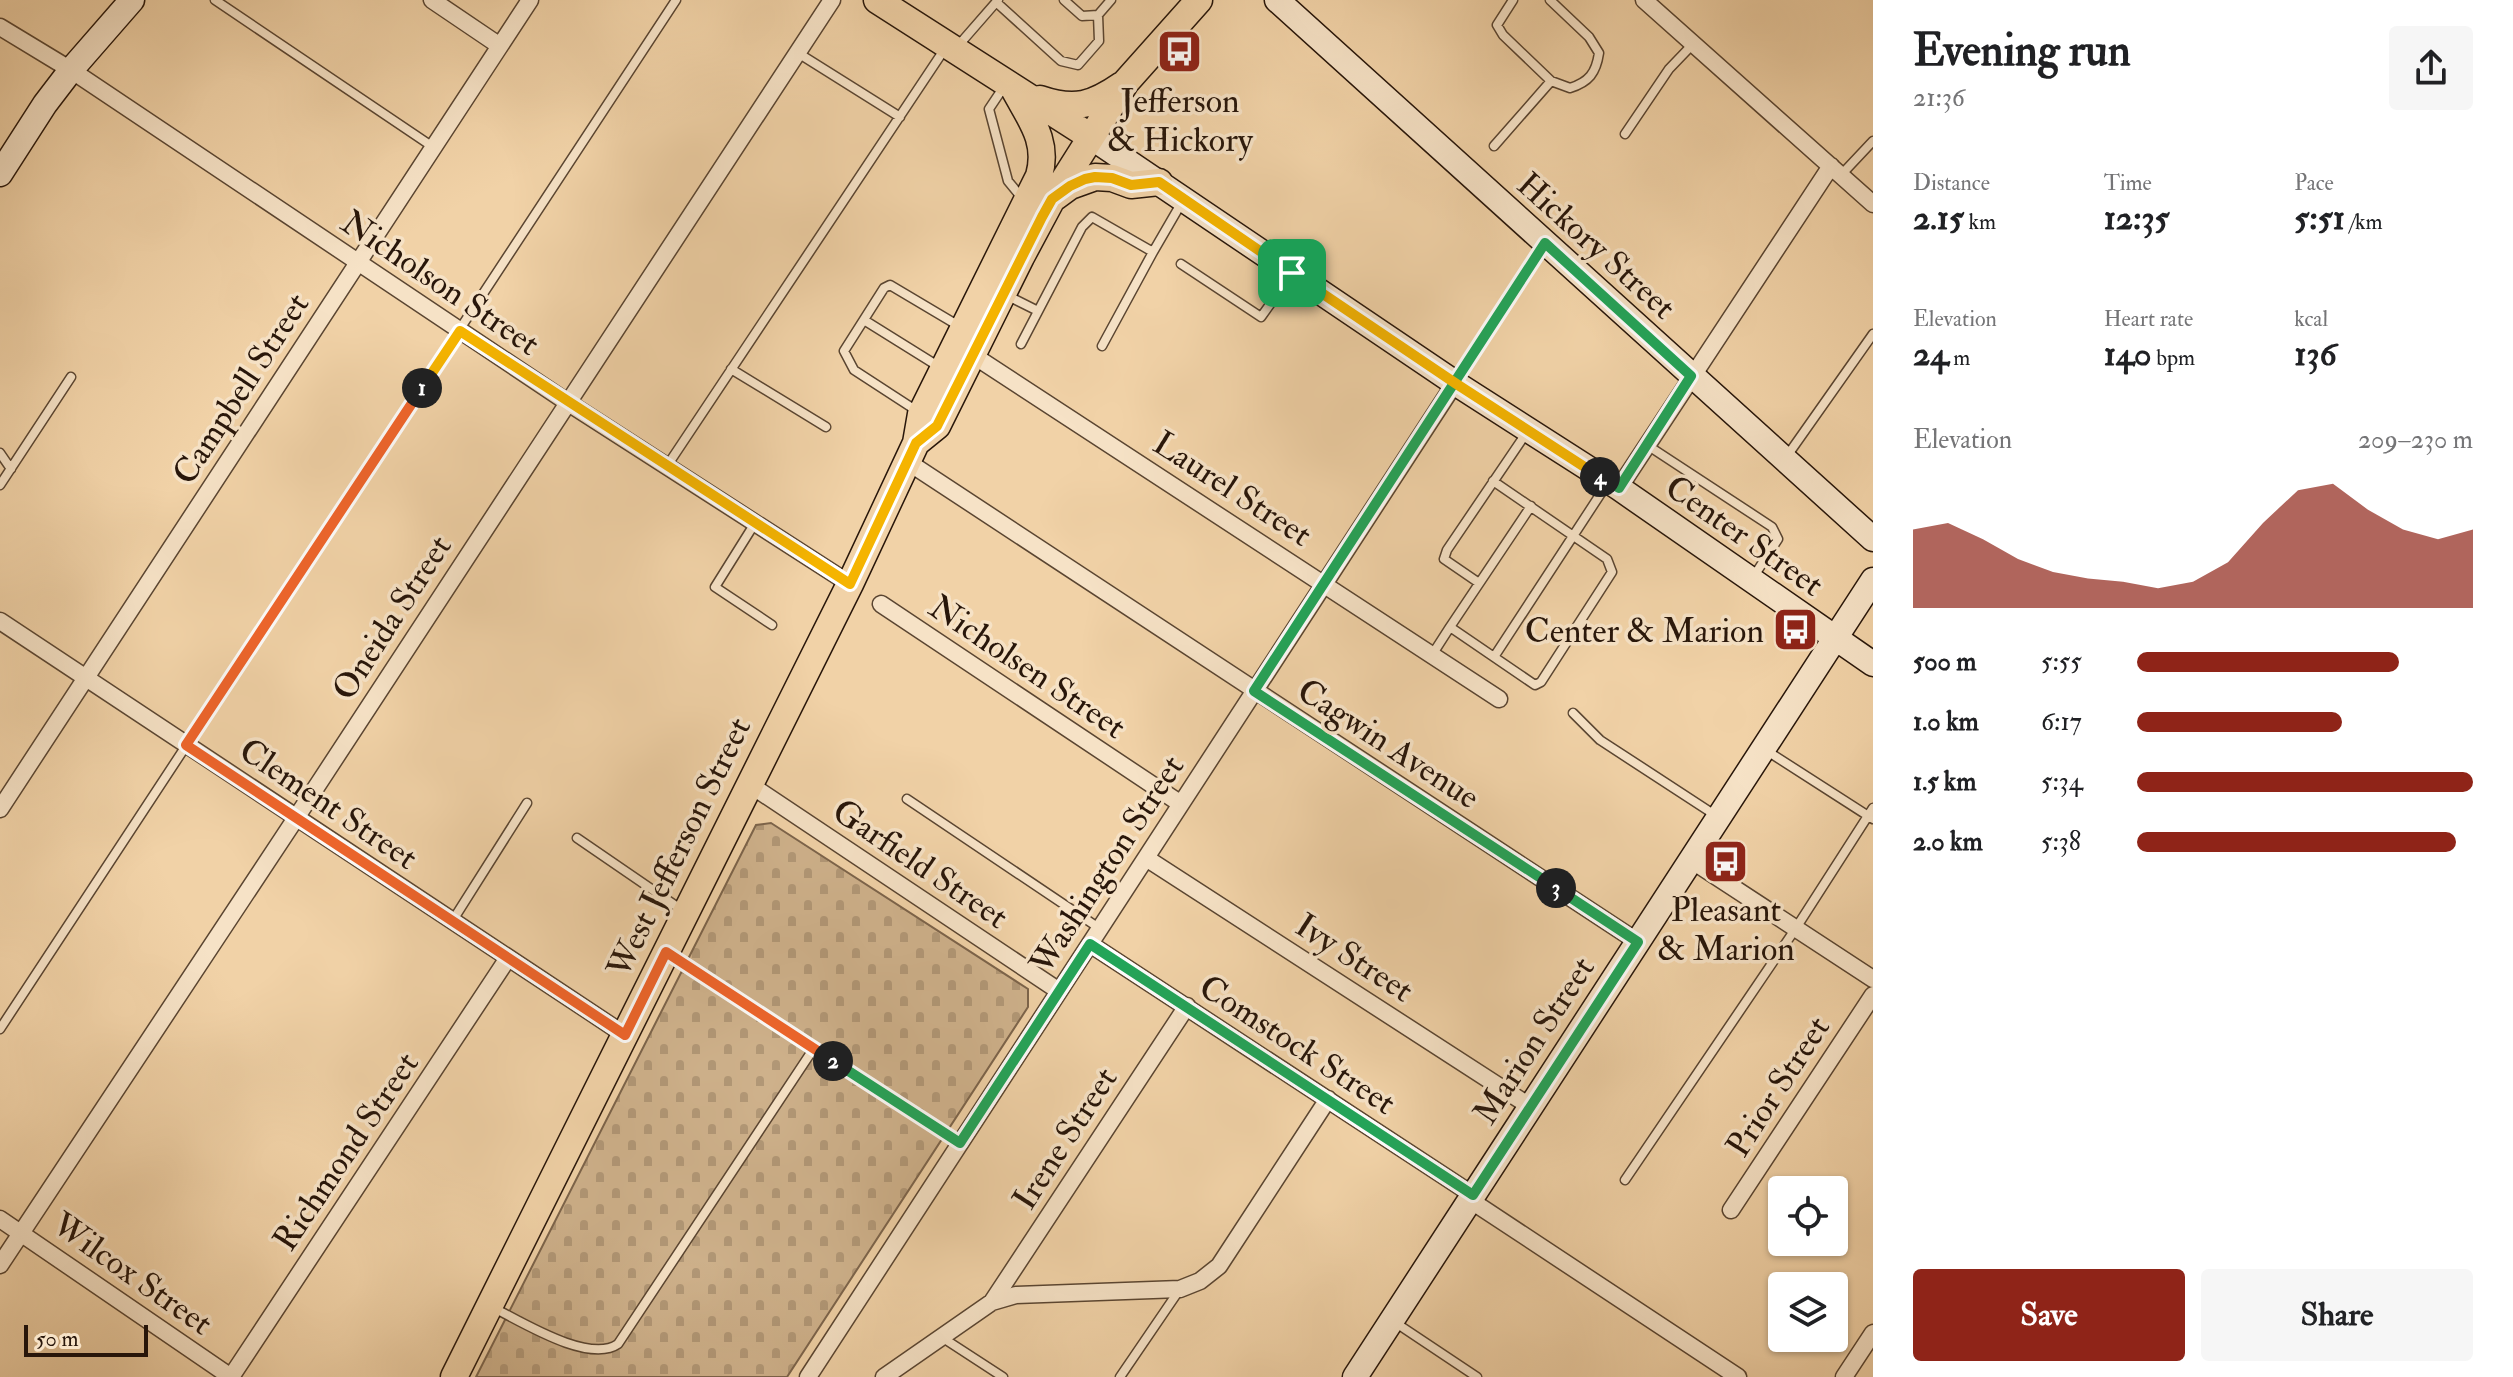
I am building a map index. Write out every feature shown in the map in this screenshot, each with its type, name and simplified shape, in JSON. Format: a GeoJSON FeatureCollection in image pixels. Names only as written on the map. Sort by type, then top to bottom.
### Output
{"type":"FeatureCollection","features":[{"type":"Feature","properties":{"kind":"main road"},"geometry":{"type":"LineString","coordinates":[[877,0],[1091,137]]}},
{"type":"Feature","properties":{"kind":"main road","name":"West Jefferson Street"},"geometry":{"type":"LineString","coordinates":[[454,1377],[850,584],[912,452],[937,426],[964,342],[1004,293],[1052,199],[1126,82],[1199,0]]}},
{"type":"Feature","properties":{"kind":"main road"},"geometry":{"type":"LineString","coordinates":[[1010,86],[1065,106],[1092,103],[1126,82]]}},
{"type":"Feature","properties":{"kind":"main road"},"geometry":{"type":"LineString","coordinates":[[912,452],[921,414],[943,369],[964,342],[1043,160],[1042,144],[1010,86]]}},
{"type":"Feature","properties":{"kind":"main road"},"geometry":{"type":"LineString","coordinates":[[1052,199],[1070,186],[1095,177],[1112,178],[1131,185],[1159,182]]}},
{"type":"Feature","properties":{"kind":"street"},"geometry":{"type":"LineString","coordinates":[[0,174],[45,104],[132,0]]}},
{"type":"Feature","properties":{"kind":"street"},"geometry":{"type":"LineString","coordinates":[[432,0],[500,46]]}},
{"type":"Feature","properties":{"kind":"street","name":"Campbell Street"},"geometry":{"type":"LineString","coordinates":[[0,809],[530,0]]}},
{"type":"Feature","properties":{"kind":"street","name":"Oneida Street"},"geometry":{"type":"LineString","coordinates":[[0,1265],[832,0]]}},
{"type":"Feature","properties":{"kind":"street","name":"Hickory Street"},"geometry":{"type":"LineString","coordinates":[[1277,0],[1873,539]]}},
{"type":"Feature","properties":{"kind":"street"},"geometry":{"type":"LineString","coordinates":[[1644,0],[1873,204]]}},
{"type":"Feature","properties":{"kind":"street","name":"Nicholson Street"},"geometry":{"type":"LineString","coordinates":[[0,27],[71,70],[567,402],[850,584]]}},
{"type":"Feature","properties":{"kind":"street","name":"Center Street"},"geometry":{"type":"LineString","coordinates":[[1091,137],[1455,383],[1614,485],[1873,664]]}},
{"type":"Feature","properties":{"kind":"street"},"geometry":{"type":"LineString","coordinates":[[1614,485],[1646,445],[1836,171]]}},
{"type":"Feature","properties":{"kind":"street","name":"Laurel Street"},"geometry":{"type":"LineString","coordinates":[[964,342],[1499,699]]}},
{"type":"Feature","properties":{"kind":"street","name":"Washington Street"},"geometry":{"type":"LineString","coordinates":[[808,1377],[1455,383]]}},
{"type":"Feature","properties":{"kind":"street","name":"Cagwin Avenue"},"geometry":{"type":"LineString","coordinates":[[912,452],[1254,691],[1638,942]]}},
{"type":"Feature","properties":{"kind":"street","name":"Marion Street"},"geometry":{"type":"LineString","coordinates":[[1355,1377],[1873,580]]}},
{"type":"Feature","properties":{"kind":"street","name":"Nicholsen Street"},"geometry":{"type":"LineString","coordinates":[[881,604],[1181,804]]}},
{"type":"Feature","properties":{"kind":"street","name":"Clement Street"},"geometry":{"type":"LineString","coordinates":[[0,621],[625,1035]]}},
{"type":"Feature","properties":{"kind":"street","name":"Garfield Street"},"geometry":{"type":"LineString","coordinates":[[749,784],[1059,991]]}},
{"type":"Feature","properties":{"kind":"street","name":"Ivy Street"},"geometry":{"type":"LineString","coordinates":[[1146,858],[1531,1107]]}},
{"type":"Feature","properties":{"kind":"street"},"geometry":{"type":"LineString","coordinates":[[1691,860],[1873,979]]}},
{"type":"Feature","properties":{"kind":"street","name":"Comstock Street"},"geometry":{"type":"LineString","coordinates":[[1090,944],[1328,1099],[1738,1377]]}},
{"type":"Feature","properties":{"kind":"street","name":"Richmond Street"},"geometry":{"type":"LineString","coordinates":[[231,1377],[508,958]]}},
{"type":"Feature","properties":{"kind":"street","name":"Prior Street"},"geometry":{"type":"LineString","coordinates":[[1731,1210],[1873,995]]}},
{"type":"Feature","properties":{"kind":"street","name":"Irene Street"},"geometry":{"type":"LineString","coordinates":[[992,1302],[1187,1006]]}},
{"type":"Feature","properties":{"kind":"street"},"geometry":{"type":"LineString","coordinates":[[884,1377],[992,1302],[1016,1295],[1180,1289],[1200,1281],[1219,1266],[1328,1099]]}},
{"type":"Feature","properties":{"kind":"street","name":"Wilcox Street"},"geometry":{"type":"LineString","coordinates":[[0,1219],[231,1377]]}},
{"type":"Feature","properties":{"kind":"street"},"geometry":{"type":"LineString","coordinates":[[1844,1377],[1873,1333]]}},
{"type":"Feature","properties":{"kind":"lane"},"geometry":{"type":"LineString","coordinates":[[215,0],[434,147]]}},
{"type":"Feature","properties":{"kind":"lane"},"geometry":{"type":"LineString","coordinates":[[0,1029],[676,0]]}},
{"type":"Feature","properties":{"kind":"lane"},"geometry":{"type":"LineString","coordinates":[[1064,0],[1082,16],[1098,15]]}},
{"type":"Feature","properties":{"kind":"lane"},"geometry":{"type":"LineString","coordinates":[[667,466],[900,117],[951,48],[997,1],[1061,61],[1078,65],[1099,41],[1098,15],[1111,0]]}},
{"type":"Feature","properties":{"kind":"lane"},"geometry":{"type":"LineString","coordinates":[[1513,0],[1497,25],[1503,35],[1551,81],[1570,88],[1587,82],[1597,66],[1599,53],[1589,37],[1550,0]]}},
{"type":"Feature","properties":{"kind":"lane"},"geometry":{"type":"LineString","coordinates":[[1625,134],[1669,69],[1693,44]]}},
{"type":"Feature","properties":{"kind":"lane"},"geometry":{"type":"LineString","coordinates":[[797,52],[900,117]]}},
{"type":"Feature","properties":{"kind":"lane"},"geometry":{"type":"LineString","coordinates":[[1494,146],[1551,81]]}},
{"type":"Feature","properties":{"kind":"lane"},"geometry":{"type":"LineString","coordinates":[[1010,86],[989,109],[1008,181],[1026,201]]}},
{"type":"Feature","properties":{"kind":"lane"},"geometry":{"type":"LineString","coordinates":[[1836,171],[1873,141]]}},
{"type":"Feature","properties":{"kind":"lane"},"geometry":{"type":"LineString","coordinates":[[1102,346],[1184,199]]}},
{"type":"Feature","properties":{"kind":"lane"},"geometry":{"type":"LineString","coordinates":[[1021,344],[1082,227],[1092,217],[1153,252]]}},
{"type":"Feature","properties":{"kind":"lane"},"geometry":{"type":"LineString","coordinates":[[1455,383],[1545,243]]}},
{"type":"Feature","properties":{"kind":"lane"},"geometry":{"type":"LineString","coordinates":[[1181,264],[1261,317],[1292,273]]}},
{"type":"Feature","properties":{"kind":"lane"},"geometry":{"type":"LineString","coordinates":[[921,414],[854,370],[844,351],[884,288],[890,285],[964,342]]}},
{"type":"Feature","properties":{"kind":"lane"},"geometry":{"type":"LineString","coordinates":[[1004,293],[1038,311]]}},
{"type":"Feature","properties":{"kind":"lane"},"geometry":{"type":"LineString","coordinates":[[864,320],[943,369]]}},
{"type":"Feature","properties":{"kind":"lane"},"geometry":{"type":"LineString","coordinates":[[1784,459],[1873,334]]}},
{"type":"Feature","properties":{"kind":"lane"},"geometry":{"type":"LineString","coordinates":[[731,369],[826,427]]}},
{"type":"Feature","properties":{"kind":"lane"},"geometry":{"type":"LineString","coordinates":[[0,485],[71,377]]}},
{"type":"Feature","properties":{"kind":"lane"},"geometry":{"type":"LineString","coordinates":[[1479,583],[1444,559],[1528,430]]}},
{"type":"Feature","properties":{"kind":"lane"},"geometry":{"type":"LineString","coordinates":[[1646,445],[1772,527],[1778,539],[1752,580]]}},
{"type":"Feature","properties":{"kind":"lane"},"geometry":{"type":"LineString","coordinates":[[0,453],[11,469]]}},
{"type":"Feature","properties":{"kind":"lane"},"geometry":{"type":"LineString","coordinates":[[1450,627],[1535,685],[1541,682],[1612,572],[1607,559],[1493,481]]}},
{"type":"Feature","properties":{"kind":"lane"},"geometry":{"type":"LineString","coordinates":[[1494,657],[1573,536],[1614,485]]}},
{"type":"Feature","properties":{"kind":"lane"},"geometry":{"type":"LineString","coordinates":[[1432,655],[1531,506]]}},
{"type":"Feature","properties":{"kind":"lane"},"geometry":{"type":"LineString","coordinates":[[755,523],[715,587],[772,625]]}},
{"type":"Feature","properties":{"kind":"lane"},"geometry":{"type":"LineString","coordinates":[[1573,713],[1600,740],[1719,818]]}},
{"type":"Feature","properties":{"kind":"lane"},"geometry":{"type":"LineString","coordinates":[[1625,1180],[1871,815],[1764,748]]}},
{"type":"Feature","properties":{"kind":"lane"},"geometry":{"type":"LineString","coordinates":[[907,799],[1100,928]]}},
{"type":"Feature","properties":{"kind":"lane"},"geometry":{"type":"LineString","coordinates":[[452,921],[527,803]]}},
{"type":"Feature","properties":{"kind":"lane"},"geometry":{"type":"LineString","coordinates":[[577,838],[685,913]]}},
{"type":"Feature","properties":{"kind":"lane"},"geometry":{"type":"LineString","coordinates":[[666,952],[960,1143]]}},
{"type":"Feature","properties":{"kind":"lane"},"geometry":{"type":"LineString","coordinates":[[490,1306],[541,1332],[580,1347],[603,1350],[618,1344],[814,1048]]}},
{"type":"Feature","properties":{"kind":"lane"},"geometry":{"type":"LineString","coordinates":[[1120,1377],[1180,1289]]}},
{"type":"Feature","properties":{"kind":"lane"},"geometry":{"type":"LineString","coordinates":[[1392,1320],[1477,1377]]}},
{"type":"Feature","properties":{"kind":"lane"},"geometry":{"type":"LineString","coordinates":[[943,1338],[1003,1377]]}},
{"type":"Feature","properties":{"kind":"green space"},"geometry":{"type":"Polygon","coordinates":[[[771,823],[1028,989],[1028,1007],[787,1377],[476,1377],[756,825],[771,823]]]}},
{"type":"Feature","properties":{"kind":"place","name":"Jefferson & Hickory"},"geometry":{"type":"Point","coordinates":[1180,52]}},
{"type":"Feature","properties":{"kind":"place","name":"Center & Marion"},"geometry":{"type":"Point","coordinates":[1795,630]}},
{"type":"Feature","properties":{"kind":"place","name":"Pleasant & Marion"},"geometry":{"type":"Point","coordinates":[1726,861]}},
{"type":"Feature","properties":{"kind":"route"},"geometry":{"type":"LineString","coordinates":[[1292,273],[1159,182],[1131,185],[1112,178],[1095,177],[1070,186],[1052,199],[1042,217],[937,426],[916,443],[850,584],[460,331],[186,745],[625,1035],[666,952],[960,1143],[1090,944],[1473,1195],[1638,942],[1254,691],[1455,383],[1545,243],[1691,376],[1619,488],[1455,383],[1292,273]]}}]}
